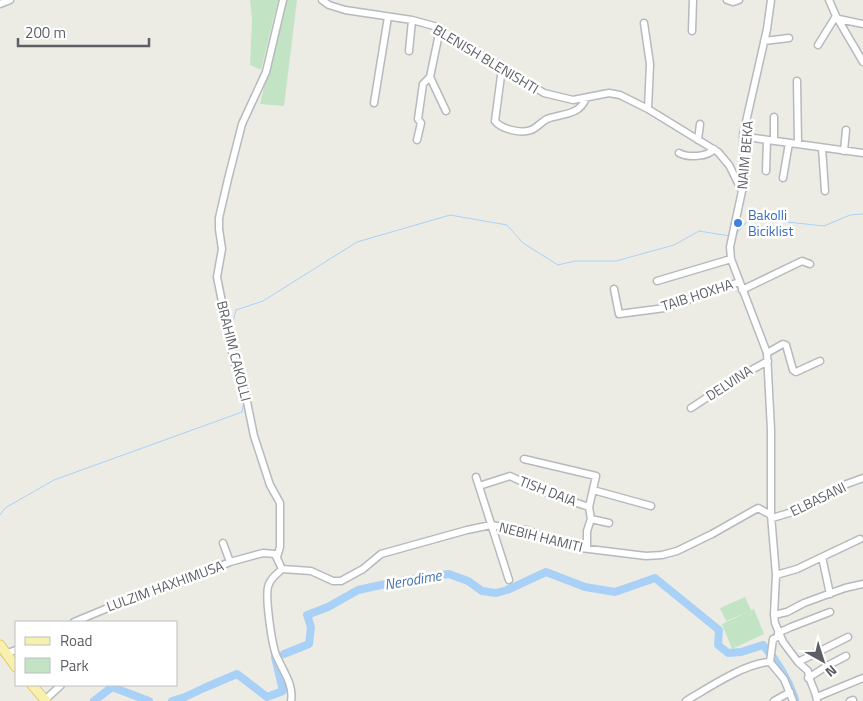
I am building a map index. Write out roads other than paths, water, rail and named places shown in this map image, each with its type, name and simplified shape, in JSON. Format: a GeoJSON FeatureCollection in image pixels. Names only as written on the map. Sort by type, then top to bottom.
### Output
{"type":"FeatureCollection","features":[{"type":"Feature","properties":{"kind":"main road"},"geometry":{"type":"LineString","coordinates":[[0,645],[15,666]]}},
{"type":"Feature","properties":{"kind":"main road"},"geometry":{"type":"LineString","coordinates":[[33,686],[45,700]]}},
{"type":"Feature","properties":{"kind":"street"},"geometry":{"type":"LineString","coordinates":[[0,4],[10,0]]}},
{"type":"Feature","properties":{"kind":"street","name":"BRAHIM CAKOLLI"},"geometry":{"type":"LineString","coordinates":[[277,557],[280,547],[280,503],[270,485],[254,436],[245,392],[234,361],[218,277],[222,249],[219,218],[242,124],[266,72],[283,0]]}},
{"type":"Feature","properties":{"kind":"street","name":"BLENISH BLENISHTI"},"geometry":{"type":"LineString","coordinates":[[322,0],[329,5],[345,10],[412,20],[440,29],[544,93],[574,100],[610,93],[620,95],[714,149],[729,165],[742,191]]}},
{"type":"Feature","properties":{"kind":"street"},"geometry":{"type":"LineString","coordinates":[[692,31],[693,0]]}},
{"type":"Feature","properties":{"kind":"street"},"geometry":{"type":"LineString","coordinates":[[726,0],[733,2],[739,0]]}},
{"type":"Feature","properties":{"kind":"street","name":"NAIM BEKA"},"geometry":{"type":"LineString","coordinates":[[771,0],[744,135],[745,185],[742,191],[730,248],[731,259],[767,353],[768,361],[772,516],[776,575],[774,615],[778,633],[783,642],[798,662],[808,671],[808,678],[817,699]]}},
{"type":"Feature","properties":{"kind":"street"},"geometry":{"type":"LineString","coordinates":[[830,0],[863,62]]}},
{"type":"Feature","properties":{"kind":"street"},"geometry":{"type":"LineString","coordinates":[[374,103],[388,17]]}},
{"type":"Feature","properties":{"kind":"street"},"geometry":{"type":"LineString","coordinates":[[838,17],[863,24]]}},
{"type":"Feature","properties":{"kind":"street"},"geometry":{"type":"LineString","coordinates":[[818,45],[838,17]]}},
{"type":"Feature","properties":{"kind":"street"},"geometry":{"type":"LineString","coordinates":[[409,51],[412,20]]}},
{"type":"Feature","properties":{"kind":"street"},"geometry":{"type":"LineString","coordinates":[[644,23],[650,64],[648,110]]}},
{"type":"Feature","properties":{"kind":"street"},"geometry":{"type":"LineString","coordinates":[[417,140],[421,123],[418,119],[423,84],[430,77],[440,29]]}},
{"type":"Feature","properties":{"kind":"street"},"geometry":{"type":"LineString","coordinates":[[764,41],[789,38]]}},
{"type":"Feature","properties":{"kind":"street"},"geometry":{"type":"LineString","coordinates":[[502,68],[495,121],[498,125],[516,131],[531,131],[545,120],[576,112],[586,98]]}},
{"type":"Feature","properties":{"kind":"street"},"geometry":{"type":"LineString","coordinates":[[430,77],[446,111]]}},
{"type":"Feature","properties":{"kind":"street"},"geometry":{"type":"LineString","coordinates":[[797,82],[798,144]]}},
{"type":"Feature","properties":{"kind":"street"},"geometry":{"type":"LineString","coordinates":[[766,171],[774,117]]}},
{"type":"Feature","properties":{"kind":"street"},"geometry":{"type":"LineString","coordinates":[[698,140],[700,124]]}},
{"type":"Feature","properties":{"kind":"street"},"geometry":{"type":"LineString","coordinates":[[844,151],[846,130]]}},
{"type":"Feature","properties":{"kind":"street"},"geometry":{"type":"LineString","coordinates":[[744,135],[770,141],[863,153]]}},
{"type":"Feature","properties":{"kind":"street"},"geometry":{"type":"LineString","coordinates":[[783,178],[789,143]]}},
{"type":"Feature","properties":{"kind":"street"},"geometry":{"type":"LineString","coordinates":[[822,148],[825,192]]}},
{"type":"Feature","properties":{"kind":"street"},"geometry":{"type":"LineString","coordinates":[[679,154],[686,156],[708,154],[714,149]]}},
{"type":"Feature","properties":{"kind":"street"},"geometry":{"type":"LineString","coordinates":[[657,281],[731,259]]}},
{"type":"Feature","properties":{"kind":"street"},"geometry":{"type":"LineString","coordinates":[[742,290],[802,261],[810,264]]}},
{"type":"Feature","properties":{"kind":"street","name":"TAIB HOXHA"},"geometry":{"type":"LineString","coordinates":[[614,290],[620,314],[665,308],[739,282]]}},
{"type":"Feature","properties":{"kind":"street"},"geometry":{"type":"LineString","coordinates":[[767,353],[783,344],[786,345],[793,370],[796,372],[820,360]]}},
{"type":"Feature","properties":{"kind":"street","name":"DELVINA"},"geometry":{"type":"LineString","coordinates":[[691,408],[735,379],[768,361]]}},
{"type":"Feature","properties":{"kind":"street"},"geometry":{"type":"LineString","coordinates":[[524,460],[595,475],[597,478],[589,507],[591,519],[587,530],[587,548]]}},
{"type":"Feature","properties":{"kind":"street","name":"TISH DAIA"},"geometry":{"type":"LineString","coordinates":[[479,486],[510,476],[544,492],[589,507]]}},
{"type":"Feature","properties":{"kind":"street"},"geometry":{"type":"LineString","coordinates":[[476,477],[509,580]]}},
{"type":"Feature","properties":{"kind":"street","name":"ELBASANI"},"geometry":{"type":"LineString","coordinates":[[772,516],[806,508],[844,485],[863,478]]}},
{"type":"Feature","properties":{"kind":"street"},"geometry":{"type":"LineString","coordinates":[[593,490],[651,506]]}},
{"type":"Feature","properties":{"kind":"street","name":"NEBIH HAMITI"},"geometry":{"type":"LineString","coordinates":[[282,569],[311,571],[333,581],[341,581],[363,569],[381,554],[491,525],[526,530],[581,548],[646,556],[662,555],[712,534],[758,508],[772,516]]}},
{"type":"Feature","properties":{"kind":"street"},"geometry":{"type":"LineString","coordinates":[[591,519],[609,523]]}},
{"type":"Feature","properties":{"kind":"street"},"geometry":{"type":"LineString","coordinates":[[776,575],[797,569],[860,539]]}},
{"type":"Feature","properties":{"kind":"street","name":"LULZIM HAXHIMUSA"},"geometry":{"type":"LineString","coordinates":[[223,543],[230,562]]}},
{"type":"Feature","properties":{"kind":"street","name":"LULZIM HAXHIMUSA"},"geometry":{"type":"LineString","coordinates":[[76,621],[144,593],[183,582],[230,562],[263,553],[271,553],[277,557]]}},
{"type":"Feature","properties":{"kind":"street"},"geometry":{"type":"LineString","coordinates":[[277,557],[282,569],[268,584],[267,595],[274,647],[290,686],[291,701]]}},
{"type":"Feature","properties":{"kind":"street"},"geometry":{"type":"LineString","coordinates":[[822,557],[830,594]]}},
{"type":"Feature","properties":{"kind":"street"},"geometry":{"type":"LineString","coordinates":[[774,615],[863,584]]}},
{"type":"Feature","properties":{"kind":"street"},"geometry":{"type":"LineString","coordinates":[[793,701],[784,679],[770,662],[773,639],[778,637],[778,633],[791,626],[830,612]]}},
{"type":"Feature","properties":{"kind":"street"},"geometry":{"type":"LineString","coordinates":[[798,662],[848,637]]}},
{"type":"Feature","properties":{"kind":"street"},"geometry":{"type":"LineString","coordinates":[[5,654],[15,650]]}},
{"type":"Feature","properties":{"kind":"street"},"geometry":{"type":"LineString","coordinates":[[808,678],[846,656]]}},
{"type":"Feature","properties":{"kind":"street"},"geometry":{"type":"LineString","coordinates":[[686,701],[748,668],[762,662],[770,662]]}},
{"type":"Feature","properties":{"kind":"street"},"geometry":{"type":"LineString","coordinates":[[817,699],[863,678]]}},
{"type":"Feature","properties":{"kind":"street"},"geometry":{"type":"LineString","coordinates":[[45,700],[60,686]]}},
{"type":"Feature","properties":{"kind":"street"},"geometry":{"type":"LineString","coordinates":[[774,701],[790,692]]}},
{"type":"Feature","properties":{"kind":"waterway"},"geometry":{"type":"LineString","coordinates":[[736,234],[750,218],[824,226],[850,215],[863,214]]}},
{"type":"Feature","properties":{"kind":"waterway"},"geometry":{"type":"LineString","coordinates":[[231,330],[236,310],[263,301],[357,242],[450,215],[507,225],[523,243],[558,265],[575,261],[616,261],[674,245],[699,231],[730,236]]}},
{"type":"Feature","properties":{"kind":"waterway"},"geometry":{"type":"LineString","coordinates":[[235,350],[248,384],[247,388]]}},
{"type":"Feature","properties":{"kind":"waterway"},"geometry":{"type":"LineString","coordinates":[[0,515],[5,508],[54,480],[242,412],[244,402]]}},
{"type":"Feature","properties":{"kind":"waterway","name":"Nerodime"},"geometry":{"type":"LineString","coordinates":[[284,654],[309,644],[311,627],[307,615],[328,607],[358,590],[395,582],[449,574],[468,581],[482,591],[496,593],[546,572],[585,587],[615,592],[655,578],[719,630],[718,645],[728,653],[741,652],[763,645],[782,670],[795,699]]}},
{"type":"Feature","properties":{"kind":"waterway","name":"Nerodime"},"geometry":{"type":"LineString","coordinates":[[172,701],[237,674],[267,697],[283,691],[275,657]]}},
{"type":"Feature","properties":{"kind":"waterway","name":"Nerodime"},"geometry":{"type":"LineString","coordinates":[[94,701],[112,687],[149,701]]}},
{"type":"Feature","properties":{"kind":"place","name":"Bakolli Biciklist"},"geometry":{"type":"Point","coordinates":[738,223]}}]}
